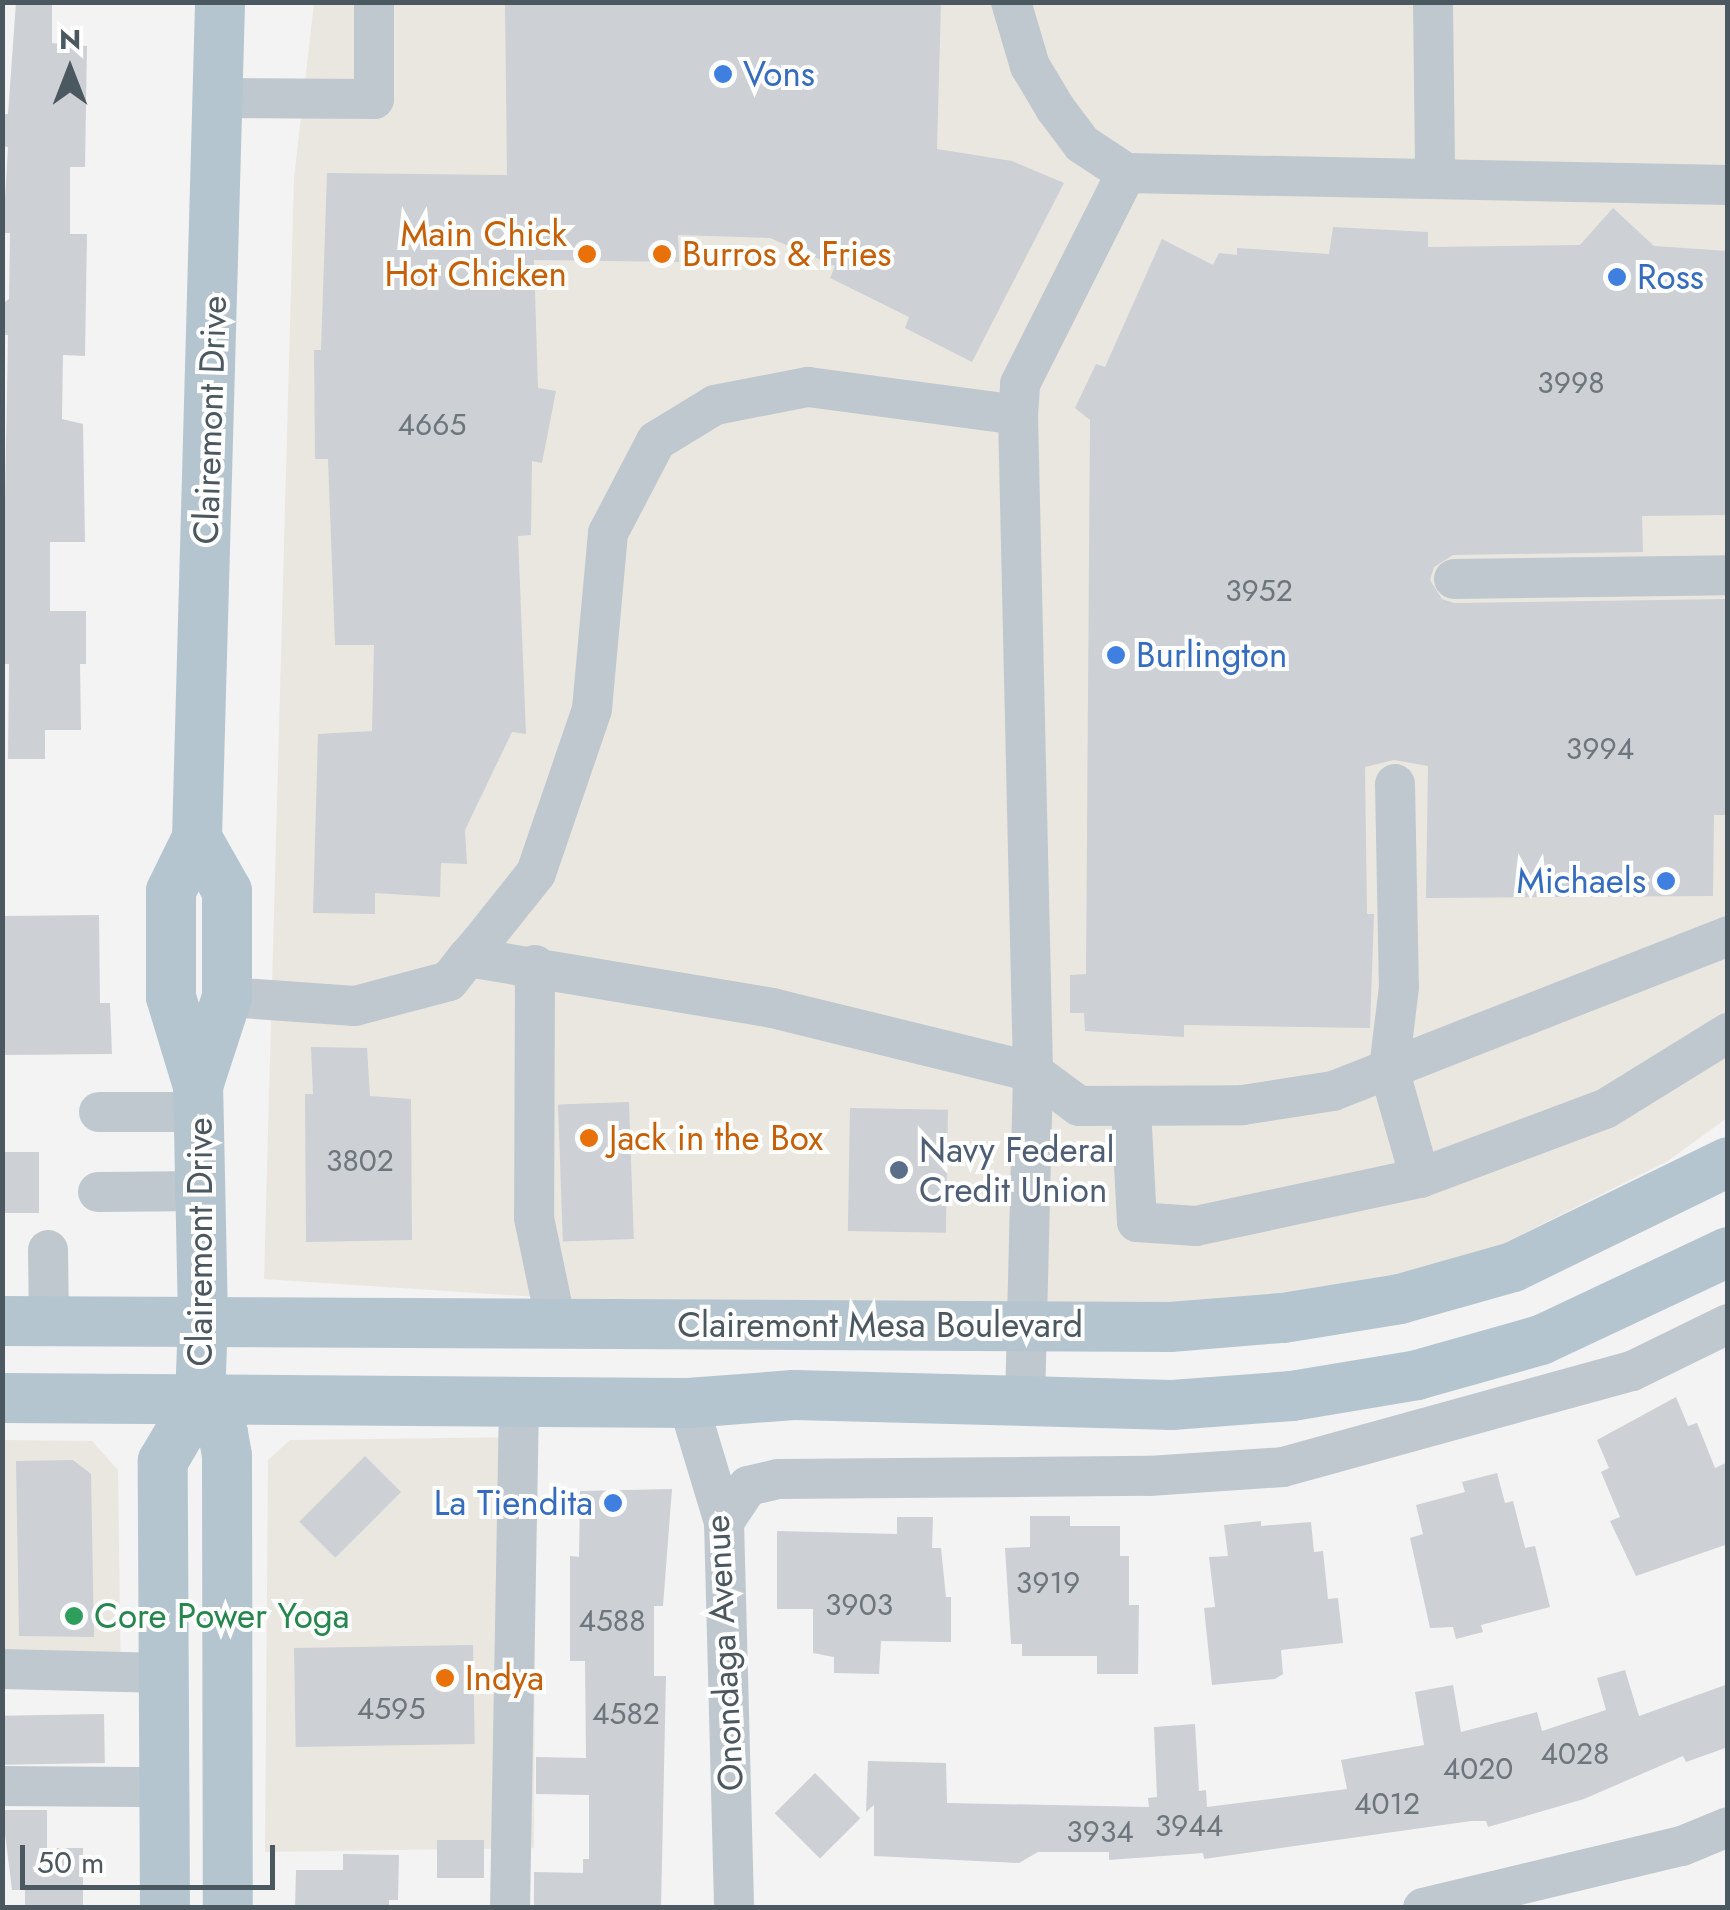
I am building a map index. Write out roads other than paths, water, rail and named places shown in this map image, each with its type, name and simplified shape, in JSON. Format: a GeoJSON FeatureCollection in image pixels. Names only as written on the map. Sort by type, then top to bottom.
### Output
{"type":"FeatureCollection","features":[{"type":"Feature","properties":{"kind":"main road","name":"Clairemont Drive"},"geometry":{"type":"LineString","coordinates":[[165,1908],[164,1462],[200,1398],[203,1320],[199,1099],[171,978],[171,891],[196,838],[220,2]]}},
{"type":"Feature","properties":{"kind":"main road","name":"Clairemont Drive"},"geometry":{"type":"LineString","coordinates":[[196,838],[227,891],[227,997],[199,1099]]}},
{"type":"Feature","properties":{"kind":"main road","name":"Clairemont Mesa Boulevard"},"geometry":{"type":"LineString","coordinates":[[26,1320],[1170,1327],[1283,1318],[1400,1299],[1514,1266],[1728,1162]]}},
{"type":"Feature","properties":{"kind":"main road","name":"Clairemont Mesa Boulevard"},"geometry":{"type":"LineString","coordinates":[[2,1398],[688,1404],[794,1395],[1025,1404],[1189,1403],[1417,1375],[1541,1340],[1728,1252]]}},
{"type":"Feature","properties":{"kind":"main road","name":"Clairemont Drive"},"geometry":{"type":"LineString","coordinates":[[200,1398],[223,1433],[227,1456],[228,1908]]}},
{"type":"Feature","properties":{"kind":"street"},"geometry":{"type":"LineString","coordinates":[[215,98],[374,99],[374,2]]}},
{"type":"Feature","properties":{"kind":"street"},"geometry":{"type":"LineString","coordinates":[[1011,2],[1030,66],[1055,108],[1082,144],[1126,172],[1728,185]]}},
{"type":"Feature","properties":{"kind":"street"},"geometry":{"type":"LineString","coordinates":[[1433,2],[1435,178]]}},
{"type":"Feature","properties":{"kind":"street"},"geometry":{"type":"LineString","coordinates":[[1025,1404],[1033,1072],[1020,384],[1126,172]]}},
{"type":"Feature","properties":{"kind":"street"},"geometry":{"type":"LineString","coordinates":[[227,997],[355,1006],[449,981],[536,873],[592,709],[608,533],[656,441],[716,405],[808,387],[1018,415]]}},
{"type":"Feature","properties":{"kind":"street"},"geometry":{"type":"LineString","coordinates":[[1454,579],[1728,575]]}},
{"type":"Feature","properties":{"kind":"street"},"geometry":{"type":"LineString","coordinates":[[1395,784],[1399,987],[1389,1070],[1420,1178]]}},
{"type":"Feature","properties":{"kind":"street"},"geometry":{"type":"LineString","coordinates":[[468,957],[535,965],[774,1008],[1033,1072],[1080,1106],[1131,1108],[1243,1105],[1333,1091],[1728,936]]}},
{"type":"Feature","properties":{"kind":"street"},"geometry":{"type":"LineString","coordinates":[[535,965],[534,1218],[556,1323]]}},
{"type":"Feature","properties":{"kind":"street"},"geometry":{"type":"LineString","coordinates":[[1131,1108],[1138,1222],[1196,1226],[1420,1178],[1606,1109],[1728,1033]]}},
{"type":"Feature","properties":{"kind":"street"},"geometry":{"type":"LineString","coordinates":[[99,1112],[199,1099]]}},
{"type":"Feature","properties":{"kind":"street"},"geometry":{"type":"LineString","coordinates":[[98,1192],[202,1191]]}},
{"type":"Feature","properties":{"kind":"street"},"geometry":{"type":"LineString","coordinates":[[26,1320],[48,1250]]}},
{"type":"Feature","properties":{"kind":"street"},"geometry":{"type":"LineString","coordinates":[[724,1522],[748,1486],[778,1479],[1149,1476],[1283,1466],[1632,1370],[1728,1324]]}},
{"type":"Feature","properties":{"kind":"street"},"geometry":{"type":"LineString","coordinates":[[510,1908],[519,1400]]}},
{"type":"Feature","properties":{"kind":"street","name":"Onondaga Avenue"},"geometry":{"type":"LineString","coordinates":[[688,1404],[724,1522],[734,1908]]}},
{"type":"Feature","properties":{"kind":"street"},"geometry":{"type":"LineString","coordinates":[[2,1669],[164,1673]]}},
{"type":"Feature","properties":{"kind":"street"},"geometry":{"type":"LineString","coordinates":[[2,1786],[165,1787]]}},
{"type":"Feature","properties":{"kind":"street"},"geometry":{"type":"LineString","coordinates":[[1423,1908],[1682,1846],[1728,1827]]}},
{"type":"Feature","properties":{"kind":"place","name":"Vons"},"geometry":{"type":"Point","coordinates":[723,74]}},
{"type":"Feature","properties":{"kind":"place","name":"Main Chick Hot Chicken"},"geometry":{"type":"Point","coordinates":[587,254]}},
{"type":"Feature","properties":{"kind":"place","name":"Burros & Fries"},"geometry":{"type":"Point","coordinates":[662,254]}},
{"type":"Feature","properties":{"kind":"place","name":"Ross"},"geometry":{"type":"Point","coordinates":[1617,277]}},
{"type":"Feature","properties":{"kind":"place","name":"Burlington"},"geometry":{"type":"Point","coordinates":[1116,655]}},
{"type":"Feature","properties":{"kind":"place","name":"Michaels"},"geometry":{"type":"Point","coordinates":[1666,881]}},
{"type":"Feature","properties":{"kind":"place","name":"Jack in the Box"},"geometry":{"type":"Point","coordinates":[589,1138]}},
{"type":"Feature","properties":{"kind":"place","name":"Navy Federal Credit Union"},"geometry":{"type":"Point","coordinates":[899,1170]}},
{"type":"Feature","properties":{"kind":"place","name":"La Tiendita"},"geometry":{"type":"Point","coordinates":[613,1503]}},
{"type":"Feature","properties":{"kind":"place","name":"Core Power Yoga"},"geometry":{"type":"Point","coordinates":[74,1616]}},
{"type":"Feature","properties":{"kind":"place","name":"Indya"},"geometry":{"type":"Point","coordinates":[445,1678]}}]}
